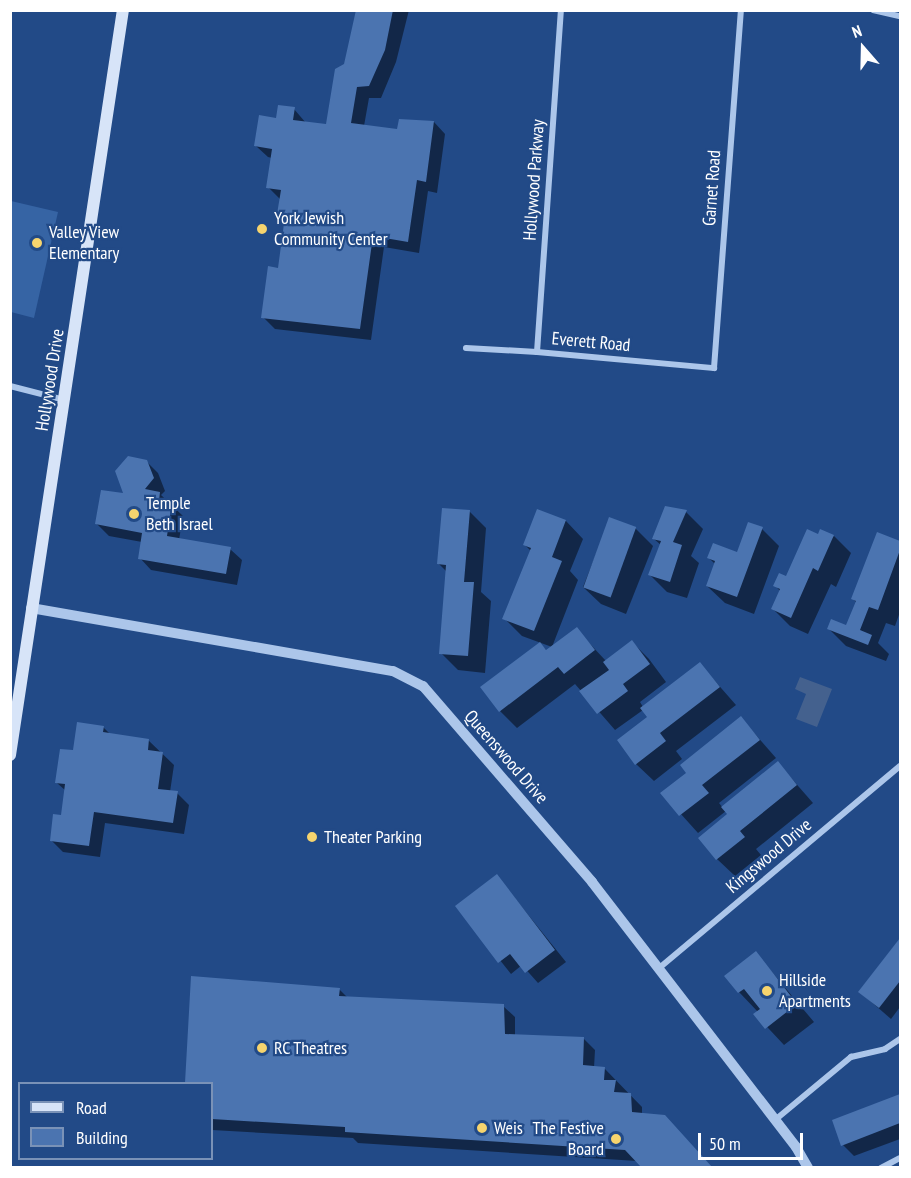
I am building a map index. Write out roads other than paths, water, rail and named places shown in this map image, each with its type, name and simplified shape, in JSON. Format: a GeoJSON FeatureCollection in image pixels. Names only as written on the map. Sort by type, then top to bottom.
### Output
{"type":"FeatureCollection","features":[{"type":"Feature","properties":{"kind":"main road","name":"Hollywood Drive"},"geometry":{"type":"LineString","coordinates":[[10,755],[30,608],[65,400],[123,10]]}},
{"type":"Feature","properties":{"kind":"street","name":"Hollywood Parkway"},"geometry":{"type":"LineString","coordinates":[[537,352],[561,10]]}},
{"type":"Feature","properties":{"kind":"street","name":"Garnet Road"},"geometry":{"type":"LineString","coordinates":[[714,368],[741,10]]}},
{"type":"Feature","properties":{"kind":"street"},"geometry":{"type":"LineString","coordinates":[[873,10],[900,16]]}},
{"type":"Feature","properties":{"kind":"street","name":"Everett Road"},"geometry":{"type":"LineString","coordinates":[[466,348],[714,368]]}},
{"type":"Feature","properties":{"kind":"street"},"geometry":{"type":"LineString","coordinates":[[10,386],[65,400]]}},
{"type":"Feature","properties":{"kind":"street","name":"Queenswood Drive"},"geometry":{"type":"LineString","coordinates":[[30,608],[393,671],[423,686],[592,882],[775,1120],[808,1167]]}},
{"type":"Feature","properties":{"kind":"street","name":"Kingswood Drive"},"geometry":{"type":"LineString","coordinates":[[657,969],[900,766]]}},
{"type":"Feature","properties":{"kind":"street"},"geometry":{"type":"LineString","coordinates":[[775,1120],[851,1057],[885,1049],[900,1039]]}},
{"type":"Feature","properties":{"kind":"street"},"geometry":{"type":"LineString","coordinates":[[881,1167],[900,1158]]}},
{"type":"Feature","properties":{"kind":"place","name":"York Jewish Community Center"},"geometry":{"type":"Point","coordinates":[262,229]}},
{"type":"Feature","properties":{"kind":"place","name":"Valley View Elementary"},"geometry":{"type":"Point","coordinates":[37,243]}},
{"type":"Feature","properties":{"kind":"place","name":"Temple Beth Israel"},"geometry":{"type":"Point","coordinates":[134,514]}},
{"type":"Feature","properties":{"kind":"place","name":"Theater Parking"},"geometry":{"type":"Point","coordinates":[312,837]}},
{"type":"Feature","properties":{"kind":"place","name":"Hillside Apartments"},"geometry":{"type":"Point","coordinates":[767,991]}},
{"type":"Feature","properties":{"kind":"place","name":"RC Theatres"},"geometry":{"type":"Point","coordinates":[262,1048]}},
{"type":"Feature","properties":{"kind":"place","name":"Weis"},"geometry":{"type":"Point","coordinates":[482,1128]}},
{"type":"Feature","properties":{"kind":"place","name":"The Festive Board"},"geometry":{"type":"Point","coordinates":[616,1139]}}]}
